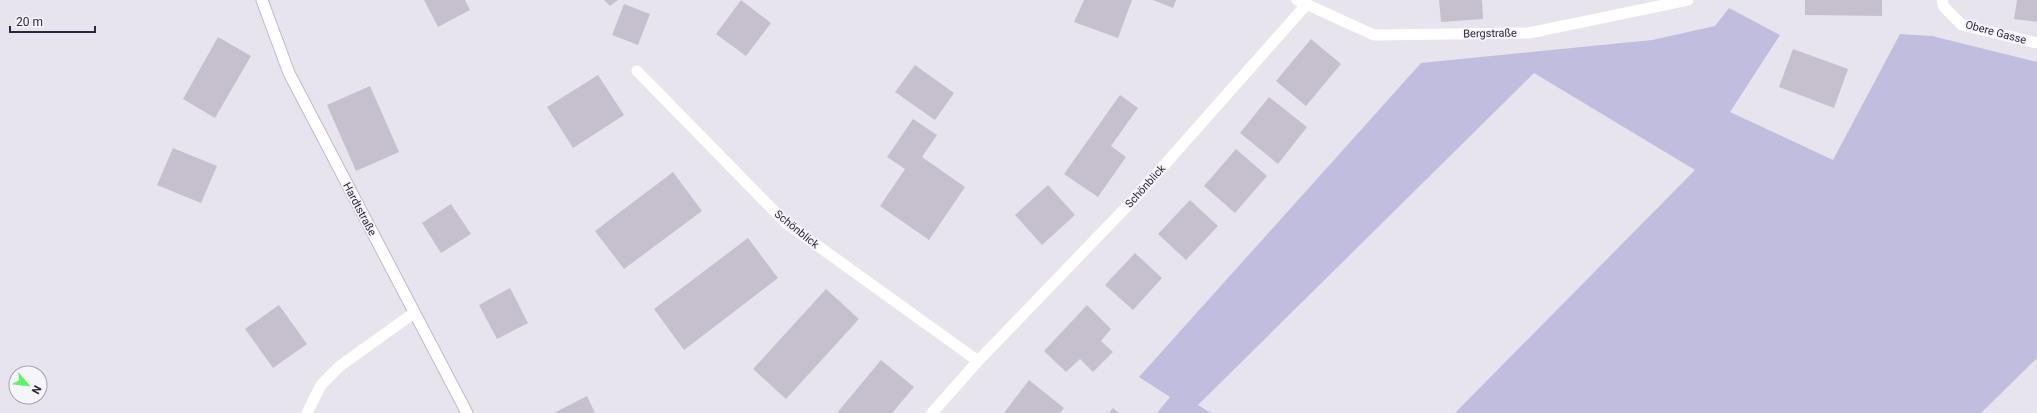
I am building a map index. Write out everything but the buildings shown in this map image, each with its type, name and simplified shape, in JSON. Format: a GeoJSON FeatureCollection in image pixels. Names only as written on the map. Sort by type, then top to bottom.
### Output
{"type":"FeatureCollection","features":[{"type":"Feature","properties":{"kind":"street","name":"Hardtstraße"},"geometry":{"type":"LineString","coordinates":[[262,0],[289,73],[467,413]]}},
{"type":"Feature","properties":{"kind":"street","name":"Bergstraße"},"geometry":{"type":"LineString","coordinates":[[1303,2],[1374,35],[1529,33],[1688,0]]}},
{"type":"Feature","properties":{"kind":"street","name":"Obere Gasse"},"geometry":{"type":"LineString","coordinates":[[1942,0],[1944,7],[1962,25],[2037,43]]}},
{"type":"Feature","properties":{"kind":"street","name":"Schönblick"},"geometry":{"type":"LineString","coordinates":[[932,413],[978,361],[1136,197],[1303,2]]}},
{"type":"Feature","properties":{"kind":"street","name":"Schönblick"},"geometry":{"type":"LineString","coordinates":[[637,71],[786,223],[978,361]]}},
{"type":"Feature","properties":{"kind":"street"},"geometry":{"type":"LineString","coordinates":[[308,413],[321,385],[340,366],[414,313]]}},
{"type":"Feature","properties":{"kind":"shaded area"},"geometry":{"type":"Polygon","coordinates":[[[1729,8],[1780,35],[1730,112],[1833,160],[1900,34],[1932,36],[2037,62],[2037,358],[1981,413],[1455,413],[1695,170],[1534,73],[1198,405],[1211,413],[1157,413],[1170,397],[1139,377],[1421,63],[1652,40],[1715,26],[1729,8]]]}}]}
